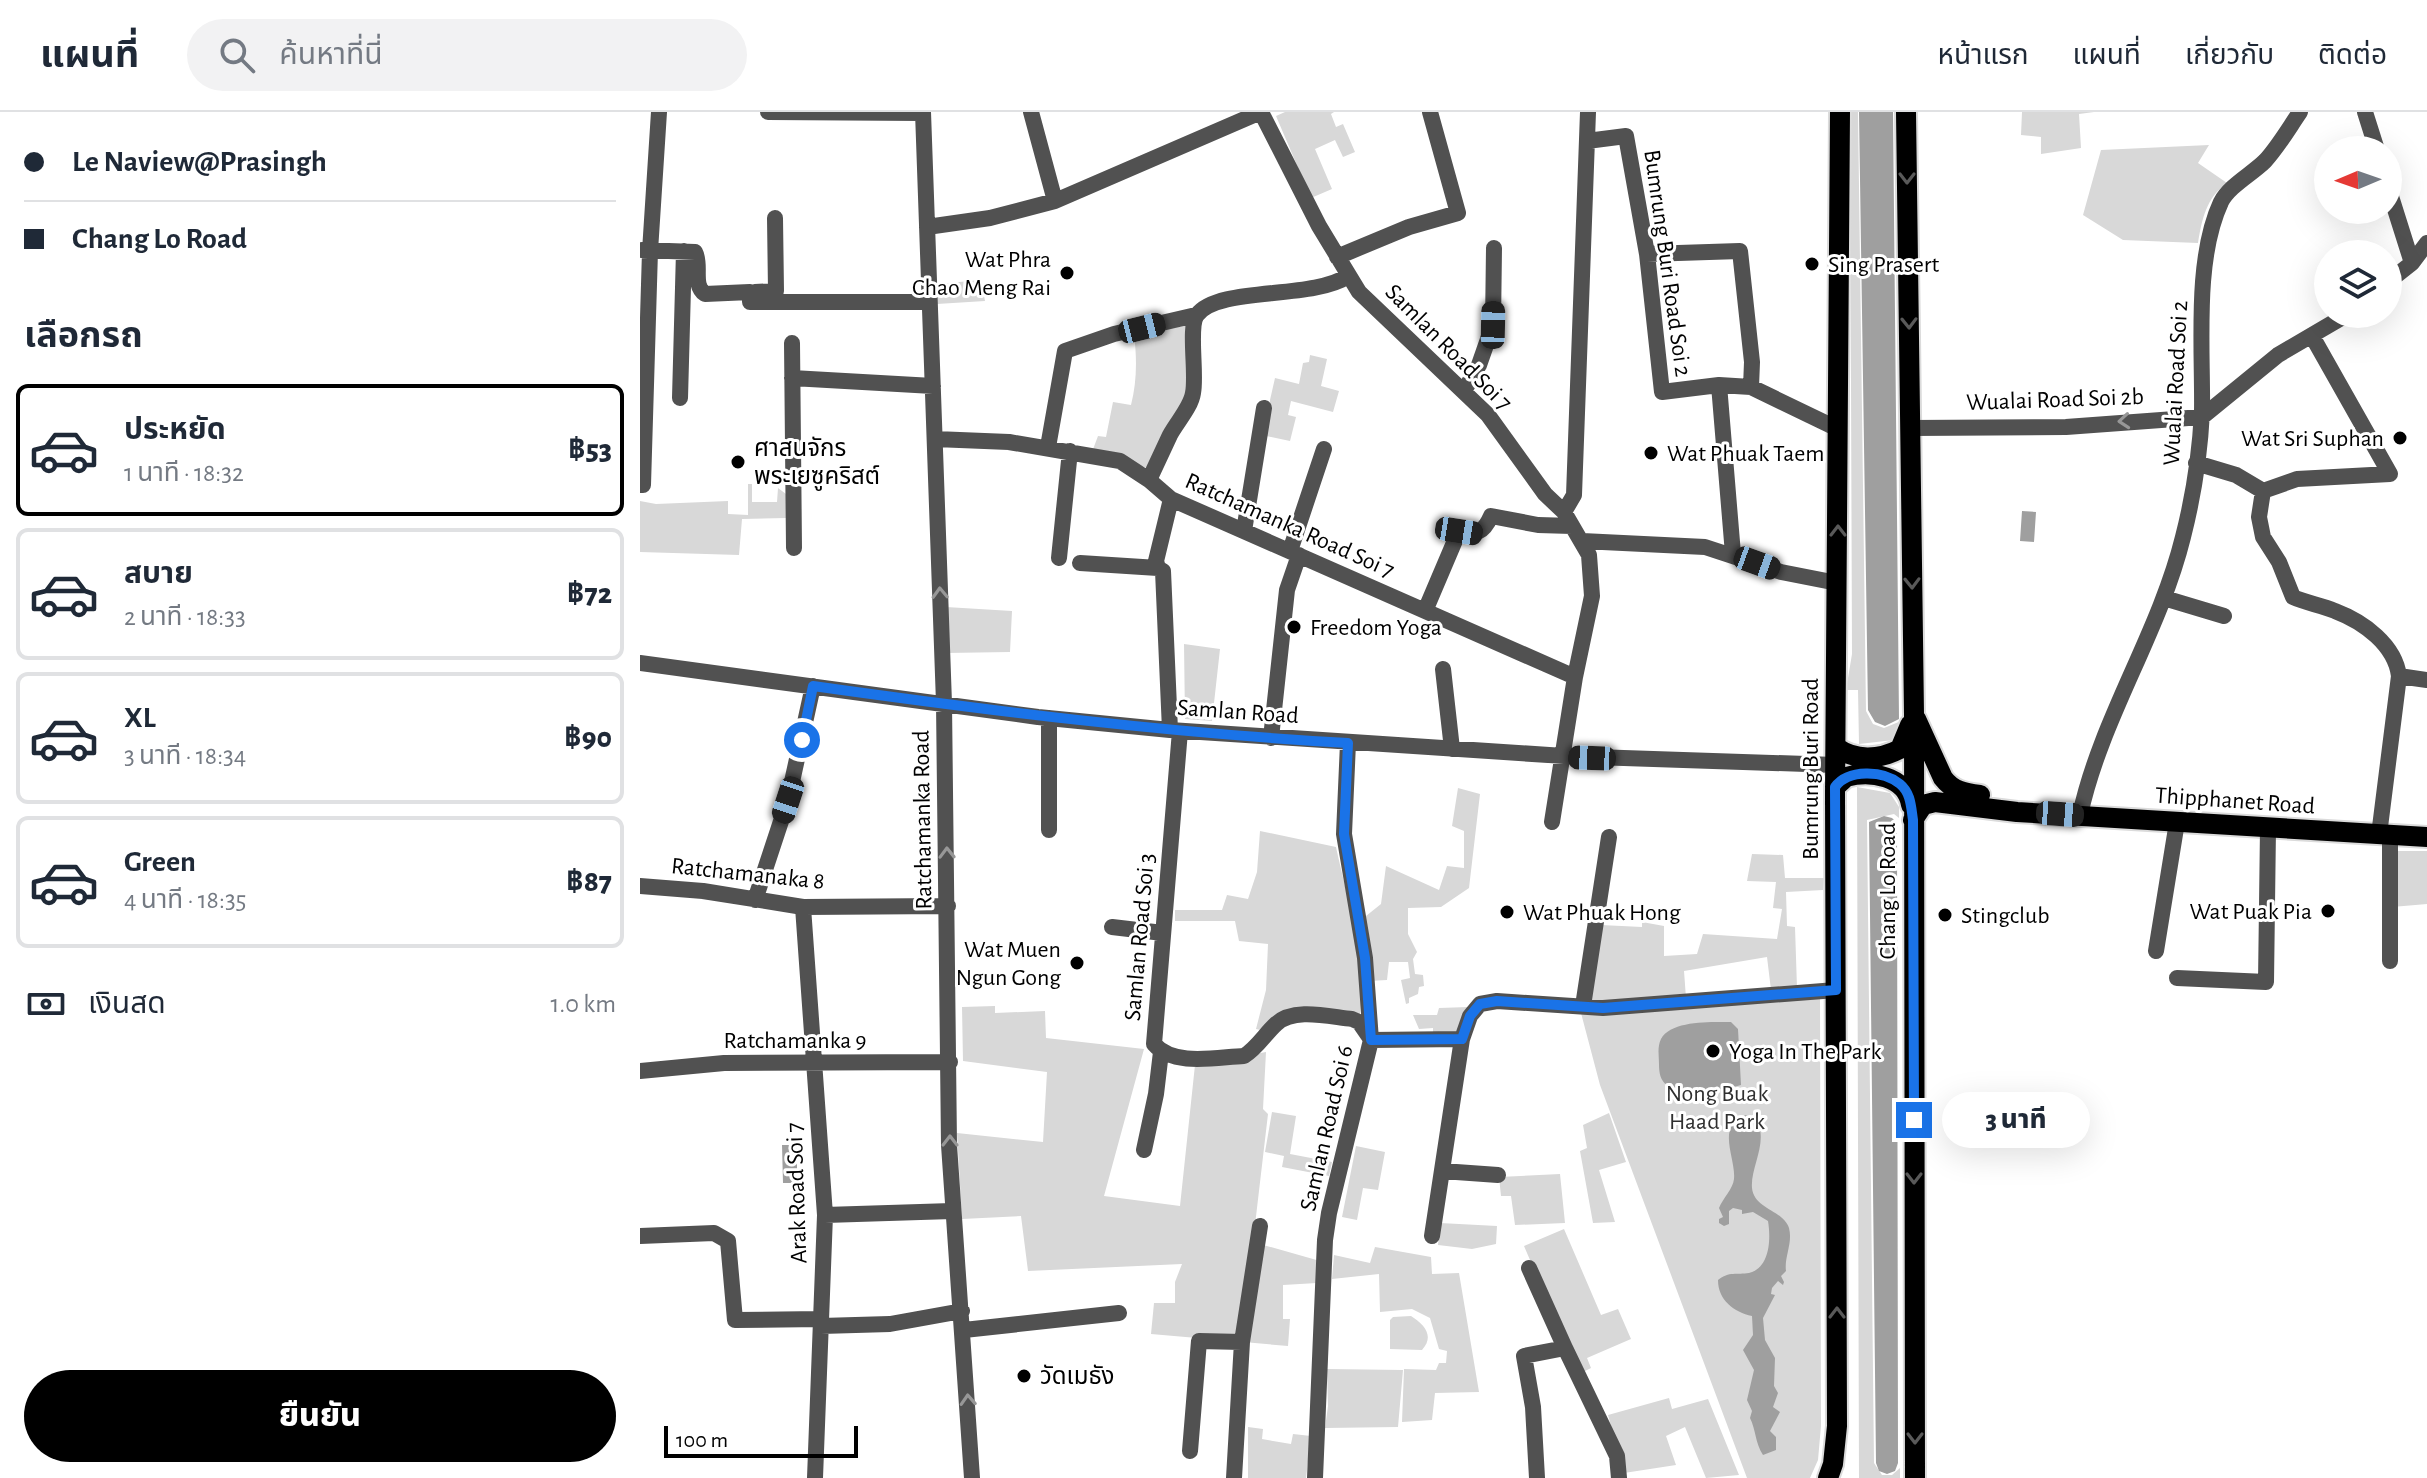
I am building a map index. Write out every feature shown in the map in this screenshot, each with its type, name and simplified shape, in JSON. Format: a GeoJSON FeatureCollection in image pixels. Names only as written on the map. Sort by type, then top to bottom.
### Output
{"type":"FeatureCollection","features":[{"type":"Feature","properties":{"kind":"main road","name":"Bumrung Buri Road"},"geometry":{"type":"LineString","coordinates":[[1828,1478],[1833,1464],[1837,1426],[1835,756],[1840,112]]}},
{"type":"Feature","properties":{"kind":"main road","name":"Chang Lo Road"},"geometry":{"type":"LineString","coordinates":[[1906,112],[1914,714],[1915,1478]]}},
{"type":"Feature","properties":{"kind":"main road"},"geometry":{"type":"LineString","coordinates":[[1835,756],[1887,756],[1900,749],[1914,714]]}},
{"type":"Feature","properties":{"kind":"main road","name":"Thipphanet Road"},"geometry":{"type":"LineString","coordinates":[[1914,714],[1949,786],[1962,793],[2017,800],[2041,813]]}},
{"type":"Feature","properties":{"kind":"main road"},"geometry":{"type":"LineString","coordinates":[[1835,787],[1855,774],[1889,778],[1901,785],[1910,797],[1913,820]]}},
{"type":"Feature","properties":{"kind":"main road","name":"Thipphanet Road"},"geometry":{"type":"LineString","coordinates":[[1913,820],[1923,805],[1935,802],[2041,813],[2427,837]]}},
{"type":"Feature","properties":{"kind":"street"},"geometry":{"type":"LineString","coordinates":[[640,485],[643,485],[645,250],[659,112]]}},
{"type":"Feature","properties":{"kind":"street"},"geometry":{"type":"LineString","coordinates":[[768,112],[923,112]]}},
{"type":"Feature","properties":{"kind":"street","name":"Ratchamanka Road"},"geometry":{"type":"LineString","coordinates":[[923,112],[944,703],[952,1211],[964,1330],[972,1478]]}},
{"type":"Feature","properties":{"kind":"street"},"geometry":{"type":"LineString","coordinates":[[1031,112],[1055,201]]}},
{"type":"Feature","properties":{"kind":"street"},"geometry":{"type":"LineString","coordinates":[[927,227],[1004,216],[1055,201],[1261,112]]}},
{"type":"Feature","properties":{"kind":"street","name":"Samlan Road Soi 7"},"geometry":{"type":"LineString","coordinates":[[1261,112],[1319,226],[1359,292],[1488,415],[1545,494],[1568,519],[1589,555],[1592,596],[1575,677],[1552,822]]}},
{"type":"Feature","properties":{"kind":"street"},"geometry":{"type":"LineString","coordinates":[[1337,257],[1409,227],[1458,213],[1430,112]]}},
{"type":"Feature","properties":{"kind":"street"},"geometry":{"type":"LineString","coordinates":[[1425,611],[1459,531],[1477,534],[1485,529],[1491,516],[1538,525],[1568,519],[1574,495],[1588,112]]}},
{"type":"Feature","properties":{"kind":"street","name":"Wualai Road Soi 2"},"geometry":{"type":"LineString","coordinates":[[2080,815],[2095,762],[2164,598],[2183,537],[2202,417],[2204,278],[2213,222],[2223,198],[2266,160],[2299,112]]}},
{"type":"Feature","properties":{"kind":"street"},"geometry":{"type":"LineString","coordinates":[[2365,112],[2373,136]]}},
{"type":"Feature","properties":{"kind":"street","name":"Bumrung Buri Road Soi 2"},"geometry":{"type":"LineString","coordinates":[[1587,141],[1626,136],[1647,254],[1662,392],[1719,385],[1751,387],[1838,429]]}},
{"type":"Feature","properties":{"kind":"street"},"geometry":{"type":"LineString","coordinates":[[645,250],[695,252],[698,256],[700,292],[705,294],[776,291],[775,218]]}},
{"type":"Feature","properties":{"kind":"street"},"geometry":{"type":"LineString","coordinates":[[2400,224],[2412,263]]}},
{"type":"Feature","properties":{"kind":"street"},"geometry":{"type":"LineString","coordinates":[[2402,271],[2427,243]]}},
{"type":"Feature","properties":{"kind":"street"},"geometry":{"type":"LineString","coordinates":[[1464,391],[1479,365],[1493,325],[1494,248]]}},
{"type":"Feature","properties":{"kind":"street"},"geometry":{"type":"LineString","coordinates":[[680,398],[684,251]]}},
{"type":"Feature","properties":{"kind":"street"},"geometry":{"type":"LineString","coordinates":[[1647,254],[1740,251],[1752,362],[1751,387]]}},
{"type":"Feature","properties":{"kind":"street"},"geometry":{"type":"LineString","coordinates":[[1048,447],[1065,351],[1114,334],[1196,315],[1207,307],[1232,298],[1319,288],[1336,284],[1348,276]]}},
{"type":"Feature","properties":{"kind":"street"},"geometry":{"type":"LineString","coordinates":[[750,292],[750,302],[929,302]]}},
{"type":"Feature","properties":{"kind":"street"},"geometry":{"type":"LineString","coordinates":[[1149,480],[1193,396],[1195,362],[1192,326],[1196,315]]}},
{"type":"Feature","properties":{"kind":"street"},"geometry":{"type":"LineString","coordinates":[[2202,417],[2278,355],[2325,328]]}},
{"type":"Feature","properties":{"kind":"street"},"geometry":{"type":"LineString","coordinates":[[2263,491],[2297,479],[2390,474],[2312,336]]}},
{"type":"Feature","properties":{"kind":"street"},"geometry":{"type":"LineString","coordinates":[[792,343],[794,548]]}},
{"type":"Feature","properties":{"kind":"street"},"geometry":{"type":"LineString","coordinates":[[792,378],[933,386]]}},
{"type":"Feature","properties":{"kind":"street"},"geometry":{"type":"LineString","coordinates":[[1719,385],[1733,554]]}},
{"type":"Feature","properties":{"kind":"street"},"geometry":{"type":"LineString","coordinates":[[1244,531],[1264,408]]}},
{"type":"Feature","properties":{"kind":"street","name":"Wualai Road Soi 2b"},"geometry":{"type":"LineString","coordinates":[[1911,428],[2066,427],[2202,417]]}},
{"type":"Feature","properties":{"kind":"street","name":"Ratchamanka Road Soi 7"},"geometry":{"type":"LineString","coordinates":[[935,439],[1009,442],[1120,461],[1171,499],[1575,677]]}},
{"type":"Feature","properties":{"kind":"street"},"geometry":{"type":"LineString","coordinates":[[1271,738],[1287,590],[1324,449]]}},
{"type":"Feature","properties":{"kind":"street"},"geometry":{"type":"LineString","coordinates":[[1059,558],[1070,451]]}},
{"type":"Feature","properties":{"kind":"street"},"geometry":{"type":"LineString","coordinates":[[2196,463],[2236,475],[2263,491]]}},
{"type":"Feature","properties":{"kind":"street"},"geometry":{"type":"LineString","coordinates":[[2263,491],[2259,517],[2263,537],[2279,562],[2293,597],[2337,611],[2360,624],[2385,644],[2398,668],[2384,835],[2390,961]]}},
{"type":"Feature","properties":{"kind":"street","name":"Samlan Road Soi 3"},"geometry":{"type":"LineString","coordinates":[[1171,499],[1156,561],[1163,571],[1175,730],[1154,1044],[1161,1052],[1177,1057],[1244,1056],[1278,1021],[1288,1016],[1352,1019],[1359,1022],[1371,1040]]}},
{"type":"Feature","properties":{"kind":"street"},"geometry":{"type":"LineString","coordinates":[[1582,541],[1705,547],[1781,572],[1837,583]]}},
{"type":"Feature","properties":{"kind":"street"},"geometry":{"type":"LineString","coordinates":[[1080,563],[1158,568]]}},
{"type":"Feature","properties":{"kind":"street"},"geometry":{"type":"LineString","coordinates":[[2164,598],[2224,616]]}},
{"type":"Feature","properties":{"kind":"street","name":"Samlan Road"},"geometry":{"type":"LineString","coordinates":[[640,663],[1049,718],[1271,738],[1564,756],[1835,756]]}},
{"type":"Feature","properties":{"kind":"street"},"geometry":{"type":"LineString","coordinates":[[2398,668],[2427,680]]}},
{"type":"Feature","properties":{"kind":"street"},"geometry":{"type":"LineString","coordinates":[[1443,669],[1452,749]]}},
{"type":"Feature","properties":{"kind":"street"},"geometry":{"type":"LineString","coordinates":[[755,900],[788,800],[813,686]]}},
{"type":"Feature","properties":{"kind":"street"},"geometry":{"type":"LineString","coordinates":[[1049,718],[1049,830]]}},
{"type":"Feature","properties":{"kind":"street","name":"Samlan Road Soi 6"},"geometry":{"type":"LineString","coordinates":[[1315,1478],[1325,1240],[1371,1040],[1365,958],[1344,834],[1348,743]]}},
{"type":"Feature","properties":{"kind":"street"},"geometry":{"type":"LineString","coordinates":[[2156,951],[2177,822]]}},
{"type":"Feature","properties":{"kind":"street"},"geometry":{"type":"LineString","coordinates":[[2177,978],[2266,982],[2268,828]]}},
{"type":"Feature","properties":{"kind":"street"},"geometry":{"type":"LineString","coordinates":[[1583,1006],[1609,837]]}},
{"type":"Feature","properties":{"kind":"street","name":"Ratchamanaka 8"},"geometry":{"type":"LineString","coordinates":[[640,886],[703,891],[803,907],[948,906]]}},
{"type":"Feature","properties":{"kind":"street","name":"Arak Road Soi 7"},"geometry":{"type":"LineString","coordinates":[[803,907],[825,1215],[815,1478]]}},
{"type":"Feature","properties":{"kind":"street"},"geometry":{"type":"LineString","coordinates":[[1112,927],[1163,933]]}},
{"type":"Feature","properties":{"kind":"street"},"geometry":{"type":"LineString","coordinates":[[1432,1236],[1462,1039],[1470,1016],[1480,1004],[1497,1001],[1645,1006],[1836,990]]}},
{"type":"Feature","properties":{"kind":"street"},"geometry":{"type":"LineString","coordinates":[[1371,1040],[1462,1039]]}},
{"type":"Feature","properties":{"kind":"street"},"geometry":{"type":"LineString","coordinates":[[1144,1150],[1161,1052]]}},
{"type":"Feature","properties":{"kind":"street","name":"Ratchamanka 9"},"geometry":{"type":"LineString","coordinates":[[640,1071],[724,1063],[950,1062]]}},
{"type":"Feature","properties":{"kind":"street"},"geometry":{"type":"LineString","coordinates":[[1442,1171],[1498,1175]]}},
{"type":"Feature","properties":{"kind":"street"},"geometry":{"type":"LineString","coordinates":[[825,1215],[952,1211]]}},
{"type":"Feature","properties":{"kind":"street"},"geometry":{"type":"LineString","coordinates":[[1234,1478],[1242,1342],[1260,1226]]}},
{"type":"Feature","properties":{"kind":"street"},"geometry":{"type":"LineString","coordinates":[[640,1236],[714,1233],[723,1236],[728,1241],[735,1320],[890,1324],[962,1311]]}},
{"type":"Feature","properties":{"kind":"street"},"geometry":{"type":"LineString","coordinates":[[1529,1268],[1617,1456],[1619,1478]]}},
{"type":"Feature","properties":{"kind":"street"},"geometry":{"type":"LineString","coordinates":[[964,1330],[1119,1313]]}},
{"type":"Feature","properties":{"kind":"street"},"geometry":{"type":"LineString","coordinates":[[1190,1451],[1199,1341],[1242,1342]]}},
{"type":"Feature","properties":{"kind":"street"},"geometry":{"type":"LineString","coordinates":[[1537,1478],[1533,1407],[1524,1356],[1565,1348]]}},
{"type":"Feature","properties":{"kind":"green space"},"geometry":{"type":"Polygon","coordinates":[[[1285,112],[1334,112],[1331,114],[1336,127],[1343,124],[1355,152],[1343,157],[1335,140],[1315,149],[1332,189],[1311,198],[1276,116],[1285,112]]]}},
{"type":"Feature","properties":{"kind":"green space"},"geometry":{"type":"Polygon","coordinates":[[[1850,112],[1858,112],[1866,711],[1873,724],[1884,728],[1901,721],[1894,740],[1859,744],[1858,690],[1846,690],[1852,654],[1850,112]]]}},
{"type":"Feature","properties":{"kind":"green space"},"geometry":{"type":"Polygon","coordinates":[[[2022,112],[2094,112],[2079,114],[2081,148],[2041,154],[2041,137],[2021,135],[2022,112]]]}},
{"type":"Feature","properties":{"kind":"green space"},"geometry":{"type":"Polygon","coordinates":[[[2209,145],[2198,163],[2227,183],[2210,202],[2203,217],[2198,243],[2123,240],[2083,215],[2101,150],[2209,145]]]}},
{"type":"Feature","properties":{"kind":"green space"},"geometry":{"type":"Polygon","coordinates":[[[981,280],[985,301],[937,304],[937,284],[981,280]]]}},
{"type":"Feature","properties":{"kind":"green space"},"geometry":{"type":"Polygon","coordinates":[[[1189,325],[1188,394],[1151,469],[1092,452],[1098,436],[1106,437],[1113,402],[1131,405],[1136,370],[1134,334],[1189,325]]]}},
{"type":"Feature","properties":{"kind":"green space"},"geometry":{"type":"Polygon","coordinates":[[[1310,355],[1327,359],[1321,386],[1339,391],[1333,412],[1291,401],[1288,415],[1296,417],[1290,441],[1262,435],[1275,378],[1299,384],[1303,363],[1309,362],[1310,355]]]}},
{"type":"Feature","properties":{"kind":"green space"},"geometry":{"type":"Polygon","coordinates":[[[748,484],[752,484],[752,502],[777,502],[778,488],[786,494],[786,518],[742,519],[739,555],[640,552],[640,501],[656,504],[728,501],[728,514],[748,515],[748,484]]]}},
{"type":"Feature","properties":{"kind":"green space"},"geometry":{"type":"Polygon","coordinates":[[[946,607],[1012,611],[1010,652],[946,653],[946,607]]]}},
{"type":"Feature","properties":{"kind":"green space"},"geometry":{"type":"Polygon","coordinates":[[[1184,644],[1220,649],[1212,721],[1185,719],[1184,644]]]}},
{"type":"Feature","properties":{"kind":"green space"},"geometry":{"type":"Polygon","coordinates":[[[1857,787],[1890,793],[1899,807],[1899,818],[1894,814],[1867,820],[1874,1463],[1882,1475],[1892,1475],[1900,1468],[1900,1478],[1859,1478],[1857,787]]]}},
{"type":"Feature","properties":{"kind":"green space"},"geometry":{"type":"Polygon","coordinates":[[[1458,788],[1480,794],[1469,888],[1441,907],[1408,908],[1408,934],[1417,952],[1413,959],[1415,974],[1423,975],[1424,986],[1419,987],[1418,994],[1409,998],[1406,1004],[1401,980],[1410,978],[1408,962],[1389,962],[1387,980],[1369,981],[1361,920],[1381,904],[1386,866],[1439,890],[1447,866],[1464,868],[1464,831],[1452,826],[1458,788]]]}},
{"type":"Feature","properties":{"kind":"green space"},"geometry":{"type":"Polygon","coordinates":[[[1260,831],[1336,847],[1358,953],[1360,1017],[1302,1012],[1265,1031],[1256,1029],[1266,990],[1268,944],[1239,941],[1235,921],[1175,921],[1175,910],[1222,910],[1227,895],[1248,899],[1257,872],[1260,831]]]}},
{"type":"Feature","properties":{"kind":"green space"},"geometry":{"type":"Polygon","coordinates":[[[2392,851],[2427,851],[2427,904],[2392,907],[2392,851]]]}},
{"type":"Feature","properties":{"kind":"green space"},"geometry":{"type":"Polygon","coordinates":[[[1752,854],[1783,855],[1785,878],[1824,878],[1823,890],[1786,892],[1787,926],[1795,927],[1797,988],[1771,990],[1767,957],[1684,971],[1686,998],[1587,1003],[1601,925],[1642,927],[1642,922],[1664,926],[1664,956],[1697,954],[1703,934],[1777,939],[1782,909],[1773,908],[1776,882],[1747,881],[1752,854]]]}},
{"type":"Feature","properties":{"kind":"green space","name":"Nong Buak Haad Park"},"geometry":{"type":"Polygon","coordinates":[[[1820,994],[1821,1426],[1818,1460],[1810,1478],[1747,1478],[1600,1085],[1581,1013],[1820,994]]]}},
{"type":"Feature","properties":{"kind":"green space"},"geometry":{"type":"Polygon","coordinates":[[[995,1006],[995,1013],[1045,1011],[1046,1038],[1144,1049],[1104,1196],[1180,1206],[1195,1065],[1266,1052],[1263,1109],[1268,1114],[1253,1242],[1320,1261],[1317,1283],[1283,1285],[1283,1319],[1290,1319],[1288,1346],[1151,1334],[1154,1303],[1175,1303],[1175,1282],[1182,1264],[1028,1271],[1021,1216],[962,1219],[957,1133],[1043,1142],[1047,1072],[963,1061],[962,1007],[995,1006]]]}},
{"type":"Feature","properties":{"kind":"green space"},"geometry":{"type":"Polygon","coordinates":[[[1469,1007],[1460,1034],[1433,1036],[1433,1028],[1419,1029],[1413,1015],[1437,1015],[1439,1008],[1469,1007]]]}},
{"type":"Feature","properties":{"kind":"green space"},"geometry":{"type":"Polygon","coordinates":[[[1272,1112],[1296,1116],[1290,1154],[1332,1162],[1329,1176],[1282,1167],[1284,1156],[1265,1152],[1272,1112]]]}},
{"type":"Feature","properties":{"kind":"green space"},"geometry":{"type":"Polygon","coordinates":[[[1609,1113],[1626,1162],[1599,1170],[1615,1222],[1593,1223],[1580,1151],[1587,1148],[1583,1125],[1609,1113]]]}},
{"type":"Feature","properties":{"kind":"green space"},"geometry":{"type":"Polygon","coordinates":[[[1356,1146],[1385,1152],[1378,1190],[1363,1188],[1357,1220],[1342,1217],[1356,1146]]]}},
{"type":"Feature","properties":{"kind":"green space"},"geometry":{"type":"Polygon","coordinates":[[[1560,1174],[1565,1223],[1515,1225],[1511,1196],[1501,1196],[1499,1177],[1560,1174]]]}},
{"type":"Feature","properties":{"kind":"green space"},"geometry":{"type":"Polygon","coordinates":[[[1440,1223],[1497,1226],[1496,1244],[1472,1249],[1438,1245],[1440,1223]]]}},
{"type":"Feature","properties":{"kind":"green space"},"geometry":{"type":"Polygon","coordinates":[[[1564,1229],[1601,1315],[1618,1309],[1631,1339],[1587,1358],[1591,1368],[1579,1374],[1524,1246],[1564,1229]]]}},
{"type":"Feature","properties":{"kind":"green space"},"geometry":{"type":"Polygon","coordinates":[[[1375,1247],[1431,1257],[1432,1274],[1459,1273],[1479,1392],[1435,1393],[1432,1420],[1402,1422],[1404,1369],[1436,1370],[1439,1363],[1446,1363],[1447,1351],[1439,1349],[1430,1318],[1412,1309],[1380,1312],[1379,1274],[1332,1279],[1334,1255],[1370,1263],[1375,1247]]]}},
{"type":"Feature","properties":{"kind":"green space"},"geometry":{"type":"Polygon","coordinates":[[[1411,1316],[1426,1331],[1426,1345],[1422,1350],[1390,1349],[1390,1320],[1411,1316]]]}},
{"type":"Feature","properties":{"kind":"green space"},"geometry":{"type":"Polygon","coordinates":[[[1327,1369],[1403,1370],[1398,1427],[1325,1428],[1327,1369]]]}},
{"type":"Feature","properties":{"kind":"green space"},"geometry":{"type":"Polygon","coordinates":[[[1669,1398],[1672,1409],[1708,1399],[1739,1475],[1706,1478],[1685,1427],[1666,1436],[1676,1465],[1624,1473],[1608,1415],[1669,1398]]]}},
{"type":"Feature","properties":{"kind":"green space"},"geometry":{"type":"Polygon","coordinates":[[[1248,1427],[1263,1429],[1262,1439],[1291,1444],[1293,1434],[1311,1436],[1306,1478],[1248,1478],[1248,1427]]]}},
{"type":"Feature","properties":{"kind":"shaded area"},"geometry":{"type":"Polygon","coordinates":[[[1859,112],[1893,112],[1899,719],[1885,726],[1875,722],[1868,710],[1859,112]]]}},
{"type":"Feature","properties":{"kind":"shaded area"},"geometry":{"type":"Polygon","coordinates":[[[2022,511],[2036,512],[2034,542],[2020,541],[2022,511]]]}},
{"type":"Feature","properties":{"kind":"shaded area"},"geometry":{"type":"Polygon","coordinates":[[[1884,816],[1897,823],[1898,1463],[1895,1471],[1887,1474],[1879,1471],[1876,1463],[1869,822],[1884,816]]]}},
{"type":"Feature","properties":{"kind":"shaded area"},"geometry":{"type":"Polygon","coordinates":[[[1731,1022],[1738,1029],[1741,1085],[1693,1091],[1665,1084],[1660,1073],[1658,1052],[1666,1033],[1693,1023],[1731,1022]]]}},
{"type":"Feature","properties":{"kind":"shaded area"},"geometry":{"type":"Polygon","coordinates":[[[1746,1115],[1753,1116],[1761,1133],[1752,1179],[1754,1195],[1786,1222],[1790,1234],[1786,1271],[1781,1276],[1784,1282],[1783,1285],[1778,1281],[1772,1288],[1771,1294],[1775,1295],[1763,1318],[1765,1340],[1775,1358],[1774,1386],[1778,1393],[1773,1407],[1780,1412],[1770,1431],[1776,1437],[1776,1450],[1763,1455],[1747,1400],[1754,1370],[1743,1350],[1753,1335],[1752,1316],[1728,1304],[1721,1294],[1718,1280],[1729,1274],[1756,1270],[1768,1252],[1768,1221],[1753,1212],[1742,1214],[1742,1210],[1733,1208],[1729,1211],[1729,1224],[1724,1226],[1719,1223],[1723,1217],[1719,1208],[1734,1179],[1729,1134],[1737,1120],[1746,1115]]]}},
{"type":"Feature","properties":{"kind":"shaded area"},"geometry":{"type":"Polygon","coordinates":[[[782,1145],[797,1145],[797,1183],[783,1183],[782,1145]]]}},
{"type":"Feature","properties":{"kind":"place","name":"Sing Prasert"},"geometry":{"type":"Point","coordinates":[1812,264]}},
{"type":"Feature","properties":{"kind":"place","name":"Wat Phra Chao Meng Rai"},"geometry":{"type":"Point","coordinates":[1067,273]}},
{"type":"Feature","properties":{"kind":"place","name":"Wat Sri Suphan"},"geometry":{"type":"Point","coordinates":[2400,438]}},
{"type":"Feature","properties":{"kind":"place","name":"Wat Phuak Taem"},"geometry":{"type":"Point","coordinates":[1651,453]}},
{"type":"Feature","properties":{"kind":"place","name":"ศาสนจักร พระเยซูคริสต์"},"geometry":{"type":"Point","coordinates":[738,462]}},
{"type":"Feature","properties":{"kind":"place","name":"Freedom Yoga"},"geometry":{"type":"Point","coordinates":[1294,627]}},
{"type":"Feature","properties":{"kind":"place","name":"Wat Puak Pia"},"geometry":{"type":"Point","coordinates":[2328,911]}},
{"type":"Feature","properties":{"kind":"place","name":"Wat Phuak Hong"},"geometry":{"type":"Point","coordinates":[1507,912]}},
{"type":"Feature","properties":{"kind":"place","name":"Stingclub"},"geometry":{"type":"Point","coordinates":[1945,915]}},
{"type":"Feature","properties":{"kind":"place","name":"Wat Muen Ngun Gong"},"geometry":{"type":"Point","coordinates":[1077,963]}},
{"type":"Feature","properties":{"kind":"place","name":"Yoga In The Park"},"geometry":{"type":"Point","coordinates":[1713,1051]}},
{"type":"Feature","properties":{"kind":"place","name":"วัดเมธัง"},"geometry":{"type":"Point","coordinates":[1024,1376]}},
{"type":"Feature","properties":{"kind":"route"},"geometry":{"type":"LineString","coordinates":[[802,740],[813,686],[1059,719],[1348,743],[1344,834],[1365,958],[1371,1040],[1462,1039],[1470,1016],[1480,1004],[1497,1001],[1603,1008],[1836,990],[1835,787],[1855,774],[1889,778],[1901,785],[1910,797],[1913,820],[1914,1120]]}}]}
